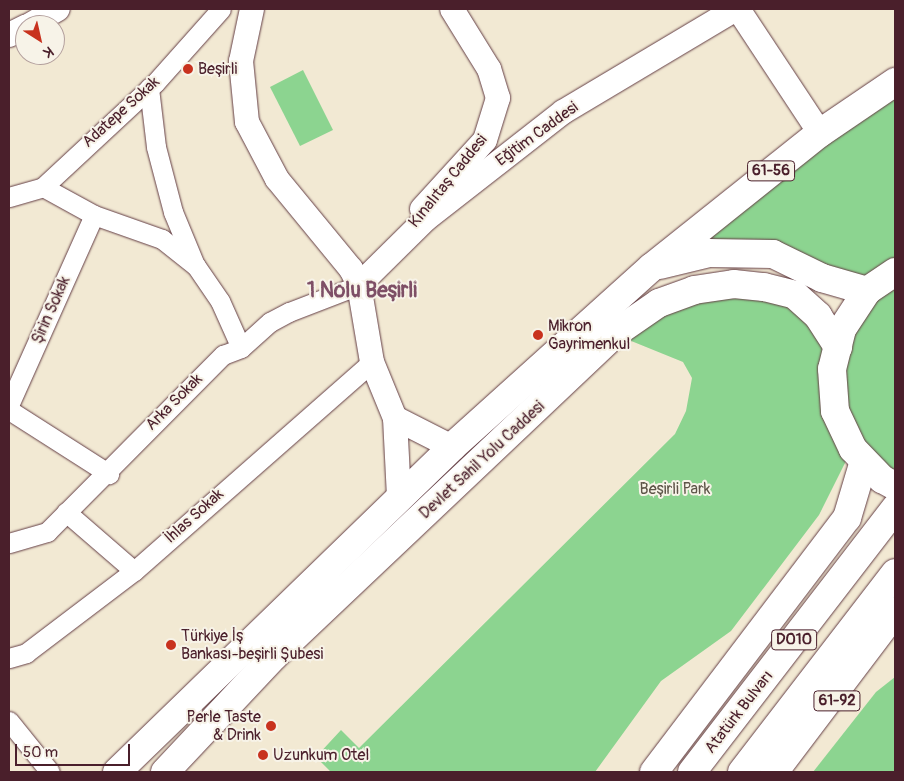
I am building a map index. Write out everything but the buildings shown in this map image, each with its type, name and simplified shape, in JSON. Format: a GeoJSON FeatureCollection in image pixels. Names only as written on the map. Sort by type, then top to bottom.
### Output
{"type":"FeatureCollection","features":[{"type":"Feature","properties":{"kind":"main road","name":"Devlet Sahil Yolu Caddesi"},"geometry":{"type":"LineString","coordinates":[[116,772],[399,497],[652,266],[820,133],[895,82]]}},
{"type":"Feature","properties":{"kind":"main road"},"geometry":{"type":"LineString","coordinates":[[652,266],[709,254],[773,254],[822,278],[868,291]]}},
{"type":"Feature","properties":{"kind":"main road"},"geometry":{"type":"LineString","coordinates":[[895,272],[868,291],[842,329],[832,369],[835,411],[853,449],[864,461],[895,486]]}},
{"type":"Feature","properties":{"kind":"main road","name":"Devlet Sahil Yolu Caddesi"},"geometry":{"type":"LineString","coordinates":[[165,772],[274,656],[614,334],[659,304],[702,289],[734,284],[764,287],[795,295],[818,316],[838,348]]}},
{"type":"Feature","properties":{"kind":"main road"},"geometry":{"type":"LineString","coordinates":[[654,772],[847,518],[864,461]]}},
{"type":"Feature","properties":{"kind":"main road","name":"Atatürk Bulvarı"},"geometry":{"type":"LineString","coordinates":[[692,772],[895,508]]}},
{"type":"Feature","properties":{"kind":"main road","name":"D010"},"geometry":{"type":"LineString","coordinates":[[742,772],[895,573]]}},
{"type":"Feature","properties":{"kind":"main road"},"geometry":{"type":"LineString","coordinates":[[774,772],[895,612]]}},
{"type":"Feature","properties":{"kind":"main road","name":"61-92"},"geometry":{"type":"LineString","coordinates":[[784,772],[857,673],[895,635]]}},
{"type":"Feature","properties":{"kind":"street","name":"Adatepe Sokak"},"geometry":{"type":"LineString","coordinates":[[9,197],[43,187],[149,88],[221,9]]}},
{"type":"Feature","properties":{"kind":"street"},"geometry":{"type":"LineString","coordinates":[[252,9],[241,61],[247,122],[277,179],[351,269],[358,285],[372,362],[395,418],[399,497]]}},
{"type":"Feature","properties":{"kind":"street","name":"Kınalıtaş Caddesi"},"geometry":{"type":"LineString","coordinates":[[398,243],[438,189],[485,140],[494,119],[498,98],[489,69],[452,9]]}},
{"type":"Feature","properties":{"kind":"street"},"geometry":{"type":"LineString","coordinates":[[737,9],[820,133]]}},
{"type":"Feature","properties":{"kind":"street","name":"Eğitim Caddesi"},"geometry":{"type":"LineString","coordinates":[[358,285],[398,243],[563,112],[737,9]]}},
{"type":"Feature","properties":{"kind":"street"},"geometry":{"type":"LineString","coordinates":[[149,88],[156,147],[171,203],[196,266],[220,301],[241,348]]}},
{"type":"Feature","properties":{"kind":"street"},"geometry":{"type":"LineString","coordinates":[[43,187],[94,215],[162,239],[196,266]]}},
{"type":"Feature","properties":{"kind":"street","name":"Şirin Sokak"},"geometry":{"type":"LineString","coordinates":[[9,405],[94,215]]}},
{"type":"Feature","properties":{"kind":"street","name":"Arka Sokak"},"geometry":{"type":"LineString","coordinates":[[9,543],[47,532],[66,512],[109,474],[193,382],[223,355],[241,348],[270,322],[358,285]]}},
{"type":"Feature","properties":{"kind":"street","name":"İhlas Sokak"},"geometry":{"type":"LineString","coordinates":[[9,658],[26,653],[134,571],[372,362]]}},
{"type":"Feature","properties":{"kind":"street"},"geometry":{"type":"LineString","coordinates":[[9,410],[109,474]]}},
{"type":"Feature","properties":{"kind":"street"},"geometry":{"type":"LineString","coordinates":[[395,418],[452,447]]}},
{"type":"Feature","properties":{"kind":"street"},"geometry":{"type":"LineString","coordinates":[[66,512],[134,571]]}},
{"type":"Feature","properties":{"kind":"street"},"geometry":{"type":"LineString","coordinates":[[9,721],[50,772]]}},
{"type":"Feature","properties":{"kind":"green space"},"geometry":{"type":"Polygon","coordinates":[[[303,70],[333,130],[300,146],[270,87],[303,70]]]}},
{"type":"Feature","properties":{"kind":"green space","name":"Beşirli Park"},"geometry":{"type":"Polygon","coordinates":[[[895,82],[895,486],[852,449],[819,515],[731,631],[661,681],[595,772],[331,772],[316,757],[341,730],[359,748],[675,434],[686,411],[692,378],[683,362],[614,334],[694,290],[764,287],[832,338],[867,291],[794,263],[682,259],[895,82]]]}},
{"type":"Feature","properties":{"kind":"green space"},"geometry":{"type":"Polygon","coordinates":[[[895,677],[895,772],[813,772],[876,692],[895,677]]]}},
{"type":"Feature","properties":{"kind":"place","name":"Beşirli"},"geometry":{"type":"Point","coordinates":[188,69]}},
{"type":"Feature","properties":{"kind":"place","name":"Mikron Gayrimenkul"},"geometry":{"type":"Point","coordinates":[538,335]}},
{"type":"Feature","properties":{"kind":"place","name":"Türkiye İş Bankası-beşirli Şubesi"},"geometry":{"type":"Point","coordinates":[171,645]}},
{"type":"Feature","properties":{"kind":"place","name":"Perle Taste & Drink"},"geometry":{"type":"Point","coordinates":[271,726]}},
{"type":"Feature","properties":{"kind":"place","name":"Uzunkum Otel"},"geometry":{"type":"Point","coordinates":[263,755]}},
{"type":"Feature","properties":{"kind":"district","name":"1 Nolu Beşirli"},"geometry":{"type":"Point","coordinates":[362,291]}}]}
